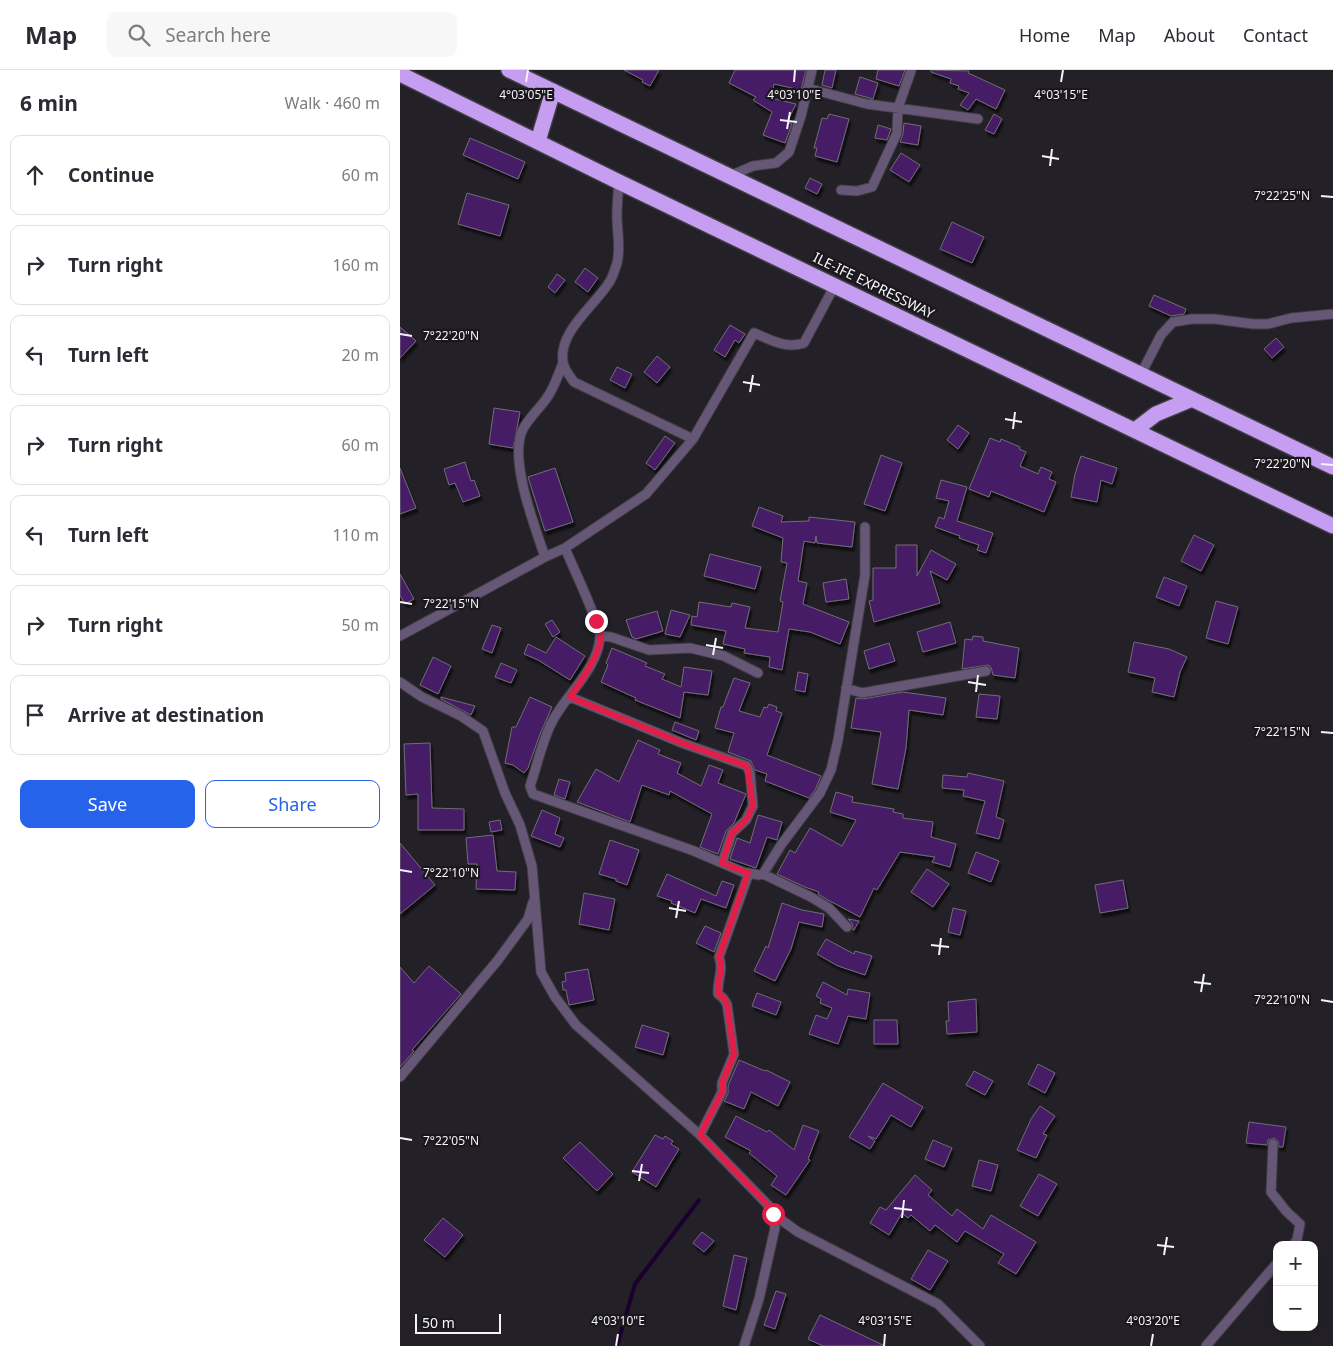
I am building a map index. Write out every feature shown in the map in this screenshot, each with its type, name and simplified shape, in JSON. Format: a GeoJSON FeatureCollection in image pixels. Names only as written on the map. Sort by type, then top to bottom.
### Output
{"type":"FeatureCollection","features":[{"type":"Feature","properties":{"kind":"highway"},"geometry":{"type":"LineString","coordinates":[[509,70],[1333,466]]}},
{"type":"Feature","properties":{"kind":"highway","name":"ILE-IFE EXPRESSWAY"},"geometry":{"type":"LineString","coordinates":[[400,74],[619,182],[1333,526]]}},
{"type":"Feature","properties":{"kind":"highway"},"geometry":{"type":"LineString","coordinates":[[538,141],[553,91]]}},
{"type":"Feature","properties":{"kind":"highway"},"geometry":{"type":"LineString","coordinates":[[1135,430],[1156,414],[1192,399]]}},
{"type":"Feature","properties":{"kind":"street"},"geometry":{"type":"LineString","coordinates":[[730,176],[753,166],[776,163],[789,152],[801,116],[812,70]]}},
{"type":"Feature","properties":{"kind":"street"},"geometry":{"type":"LineString","coordinates":[[841,190],[856,191],[872,187],[897,133],[898,108],[910,71]]}},
{"type":"Feature","properties":{"kind":"street"},"geometry":{"type":"LineString","coordinates":[[808,88],[867,104],[978,119]]}},
{"type":"Feature","properties":{"kind":"street"},"geometry":{"type":"LineString","coordinates":[[545,557],[532,519],[520,471],[517,450],[522,431],[531,416],[548,397],[563,363],[566,339],[611,280],[618,260],[617,215],[619,182]]}},
{"type":"Feature","properties":{"kind":"street"},"geometry":{"type":"LineString","coordinates":[[400,636],[565,548],[646,494],[693,439],[754,333],[779,343],[794,346],[804,343],[834,284]]}},
{"type":"Feature","properties":{"kind":"street"},"geometry":{"type":"LineString","coordinates":[[1141,374],[1162,335],[1173,322],[1192,319],[1216,319],[1268,324],[1290,318],[1333,314]]}},
{"type":"Feature","properties":{"kind":"street"},"geometry":{"type":"LineString","coordinates":[[563,363],[574,382],[693,439]]}},
{"type":"Feature","properties":{"kind":"street"},"geometry":{"type":"LineString","coordinates":[[763,874],[781,845],[820,793],[831,770],[865,575],[865,527]]}},
{"type":"Feature","properties":{"kind":"street"},"geometry":{"type":"LineString","coordinates":[[565,548],[601,636],[596,654],[583,678],[551,723],[530,786],[533,794],[748,873],[763,874],[811,897],[828,908],[847,926]]}},
{"type":"Feature","properties":{"kind":"street"},"geometry":{"type":"LineString","coordinates":[[601,636],[611,637],[649,650],[690,648],[724,656],[758,673]]}},
{"type":"Feature","properties":{"kind":"street"},"geometry":{"type":"LineString","coordinates":[[846,688],[862,693],[986,671]]}},
{"type":"Feature","properties":{"kind":"street"},"geometry":{"type":"LineString","coordinates":[[400,682],[422,697],[461,716],[483,731],[505,793],[520,825],[532,866],[541,972],[555,998],[576,1025],[700,1135],[759,1195],[773,1214],[775,1228],[759,1299],[744,1346]]}},
{"type":"Feature","properties":{"kind":"street"},"geometry":{"type":"LineString","coordinates":[[570,697],[682,743],[747,766],[753,806],[746,820],[732,833],[722,863]]}},
{"type":"Feature","properties":{"kind":"street"},"geometry":{"type":"LineString","coordinates":[[700,1135],[722,1092],[722,1083],[734,1054],[727,1004],[724,998],[718,994],[717,984],[722,966],[719,957],[748,873]]}},
{"type":"Feature","properties":{"kind":"street"},"geometry":{"type":"LineString","coordinates":[[400,1077],[498,960],[528,919],[535,897]]}},
{"type":"Feature","properties":{"kind":"street"},"geometry":{"type":"LineString","coordinates":[[1274,1144],[1271,1192],[1286,1211],[1300,1224],[1296,1241]]}},
{"type":"Feature","properties":{"kind":"street"},"geometry":{"type":"LineString","coordinates":[[773,1214],[798,1232],[938,1304],[980,1346]]}},
{"type":"Feature","properties":{"kind":"street"},"geometry":{"type":"LineString","coordinates":[[1206,1346],[1273,1268]]}},
{"type":"Feature","properties":{"kind":"building"},"geometry":{"type":"Polygon","coordinates":[[[624,70],[659,70],[650,86],[624,70]]]}},
{"type":"Feature","properties":{"kind":"building"},"geometry":{"type":"Polygon","coordinates":[[[735,70],[806,70],[801,90],[774,84],[771,98],[796,104],[787,122],[792,124],[785,143],[763,135],[772,112],[753,100],[756,97],[729,83],[735,70]]]}},
{"type":"Feature","properties":{"kind":"building"},"geometry":{"type":"Polygon","coordinates":[[[825,70],[836,70],[832,88],[822,85],[825,70]]]}},
{"type":"Feature","properties":{"kind":"building"},"geometry":{"type":"Polygon","coordinates":[[[878,70],[905,70],[899,86],[876,79],[878,70]]]}},
{"type":"Feature","properties":{"kind":"building"},"geometry":{"type":"Polygon","coordinates":[[[931,70],[969,71],[968,73],[1005,90],[996,109],[976,99],[968,110],[960,105],[969,93],[958,89],[959,86],[950,83],[951,79],[931,72],[931,70]]]}},
{"type":"Feature","properties":{"kind":"building"},"geometry":{"type":"Polygon","coordinates":[[[860,77],[878,83],[873,99],[855,94],[860,77]]]}},
{"type":"Feature","properties":{"kind":"building"},"geometry":{"type":"Polygon","coordinates":[[[829,114],[849,119],[837,162],[815,156],[817,148],[814,148],[822,118],[827,119],[829,114]]]}},
{"type":"Feature","properties":{"kind":"building"},"geometry":{"type":"Polygon","coordinates":[[[994,114],[1002,119],[994,134],[985,130],[994,114]]]}},
{"type":"Feature","properties":{"kind":"building"},"geometry":{"type":"Polygon","coordinates":[[[904,123],[921,126],[918,145],[900,142],[904,123]]]}},
{"type":"Feature","properties":{"kind":"building"},"geometry":{"type":"Polygon","coordinates":[[[878,125],[891,129],[887,140],[875,138],[878,125]]]}},
{"type":"Feature","properties":{"kind":"building"},"geometry":{"type":"Polygon","coordinates":[[[470,138],[525,162],[518,179],[463,155],[470,138]]]}},
{"type":"Feature","properties":{"kind":"building"},"geometry":{"type":"Polygon","coordinates":[[[901,153],[920,165],[909,182],[890,170],[901,153]]]}},
{"type":"Feature","properties":{"kind":"building"},"geometry":{"type":"Polygon","coordinates":[[[810,178],[822,184],[817,194],[805,188],[810,178]]]}},
{"type":"Feature","properties":{"kind":"building"},"geometry":{"type":"Polygon","coordinates":[[[467,193],[509,205],[500,236],[458,224],[467,193]]]}},
{"type":"Feature","properties":{"kind":"building"},"geometry":{"type":"Polygon","coordinates":[[[952,222],[984,237],[972,263],[940,249],[952,222]]]}},
{"type":"Feature","properties":{"kind":"building"},"geometry":{"type":"Polygon","coordinates":[[[585,268],[598,278],[588,292],[575,282],[585,268]]]}},
{"type":"Feature","properties":{"kind":"building"},"geometry":{"type":"Polygon","coordinates":[[[557,274],[565,280],[555,293],[548,287],[557,274]]]}},
{"type":"Feature","properties":{"kind":"building"},"geometry":{"type":"Polygon","coordinates":[[[1154,295],[1186,309],[1184,314],[1171,316],[1149,306],[1154,295]]]}},
{"type":"Feature","properties":{"kind":"building"},"geometry":{"type":"Polygon","coordinates":[[[730,325],[745,334],[739,343],[735,340],[725,357],[714,350],[730,325]]]}},
{"type":"Feature","properties":{"kind":"building"},"geometry":{"type":"Polygon","coordinates":[[[400,327],[416,341],[400,358],[400,327]]]}},
{"type":"Feature","properties":{"kind":"building"},"geometry":{"type":"Polygon","coordinates":[[[1276,338],[1284,347],[1272,358],[1264,349],[1276,338]]]}},
{"type":"Feature","properties":{"kind":"building"},"geometry":{"type":"Polygon","coordinates":[[[657,356],[670,367],[657,383],[644,372],[657,356]]]}},
{"type":"Feature","properties":{"kind":"building"},"geometry":{"type":"Polygon","coordinates":[[[617,367],[632,374],[625,388],[610,380],[617,367]]]}},
{"type":"Feature","properties":{"kind":"building"},"geometry":{"type":"Polygon","coordinates":[[[494,408],[520,412],[513,448],[489,444],[494,408]]]}},
{"type":"Feature","properties":{"kind":"building"},"geometry":{"type":"Polygon","coordinates":[[[958,425],[969,433],[958,449],[947,440],[958,425]]]}},
{"type":"Feature","properties":{"kind":"building"},"geometry":{"type":"Polygon","coordinates":[[[665,436],[675,443],[655,470],[646,463],[665,436]]]}},
{"type":"Feature","properties":{"kind":"building"},"geometry":{"type":"Polygon","coordinates":[[[990,438],[1000,442],[1001,439],[1020,447],[1019,449],[1026,452],[1020,466],[1038,474],[1041,467],[1052,472],[1049,479],[1056,482],[1044,512],[991,491],[989,497],[969,489],[990,438]]]}},
{"type":"Feature","properties":{"kind":"building"},"geometry":{"type":"Polygon","coordinates":[[[881,455],[902,463],[885,511],[864,504],[881,455]]]}},
{"type":"Feature","properties":{"kind":"building"},"geometry":{"type":"Polygon","coordinates":[[[1081,456],[1117,468],[1112,484],[1101,480],[1097,502],[1071,497],[1075,474],[1081,456]]]}},
{"type":"Feature","properties":{"kind":"building"},"geometry":{"type":"Polygon","coordinates":[[[465,462],[471,481],[474,480],[480,496],[463,502],[455,483],[449,485],[444,469],[465,462]]]}},
{"type":"Feature","properties":{"kind":"building"},"geometry":{"type":"Polygon","coordinates":[[[400,468],[416,508],[400,514],[400,468]]]}},
{"type":"Feature","properties":{"kind":"building"},"geometry":{"type":"Polygon","coordinates":[[[555,468],[573,522],[545,531],[528,477],[555,468]]]}},
{"type":"Feature","properties":{"kind":"building"},"geometry":{"type":"Polygon","coordinates":[[[941,480],[967,487],[957,521],[993,533],[986,553],[977,550],[979,545],[935,527],[939,517],[944,519],[949,501],[936,498],[941,480]]]}},
{"type":"Feature","properties":{"kind":"building"},"geometry":{"type":"Polygon","coordinates":[[[759,507],[783,516],[781,522],[809,521],[809,517],[855,522],[852,547],[817,543],[816,536],[815,543],[804,541],[798,581],[807,583],[803,604],[849,622],[840,644],[810,632],[789,629],[782,670],[769,667],[770,657],[744,653],[745,649],[723,644],[726,631],[691,625],[692,616],[697,617],[699,602],[731,607],[732,603],[750,607],[745,628],[778,632],[783,602],[780,601],[787,563],[781,562],[783,538],[752,526],[759,507]]]}},
{"type":"Feature","properties":{"kind":"building"},"geometry":{"type":"Polygon","coordinates":[[[1194,535],[1214,545],[1201,571],[1181,561],[1194,535]]]}},
{"type":"Feature","properties":{"kind":"building"},"geometry":{"type":"Polygon","coordinates":[[[896,545],[917,545],[917,576],[931,550],[956,564],[947,580],[930,571],[940,603],[874,622],[869,601],[873,600],[873,568],[896,568],[896,545]]]}},
{"type":"Feature","properties":{"kind":"building"},"geometry":{"type":"Polygon","coordinates":[[[710,554],[761,567],[755,589],[704,576],[710,554]]]}},
{"type":"Feature","properties":{"kind":"building"},"geometry":{"type":"Polygon","coordinates":[[[400,574],[414,599],[405,604],[400,595],[400,574]]]}},
{"type":"Feature","properties":{"kind":"building"},"geometry":{"type":"Polygon","coordinates":[[[1164,577],[1187,586],[1179,606],[1156,597],[1164,577]]]}},
{"type":"Feature","properties":{"kind":"building"},"geometry":{"type":"Polygon","coordinates":[[[846,579],[849,599],[826,602],[823,583],[846,579]]]}},
{"type":"Feature","properties":{"kind":"building"},"geometry":{"type":"Polygon","coordinates":[[[1216,601],[1238,607],[1228,644],[1206,638],[1216,601]]]}},
{"type":"Feature","properties":{"kind":"building"},"geometry":{"type":"Polygon","coordinates":[[[671,610],[690,615],[680,637],[665,634],[671,610]]]}},
{"type":"Feature","properties":{"kind":"building"},"geometry":{"type":"Polygon","coordinates":[[[657,611],[663,631],[636,639],[632,637],[626,620],[657,611]]]}},
{"type":"Feature","properties":{"kind":"building"},"geometry":{"type":"Polygon","coordinates":[[[552,620],[560,632],[553,637],[545,624],[552,620]]]}},
{"type":"Feature","properties":{"kind":"building"},"geometry":{"type":"Polygon","coordinates":[[[950,622],[956,643],[923,652],[917,632],[950,622]]]}},
{"type":"Feature","properties":{"kind":"building"},"geometry":{"type":"Polygon","coordinates":[[[492,625],[501,628],[492,653],[482,649],[492,625]]]}},
{"type":"Feature","properties":{"kind":"building"},"geometry":{"type":"Polygon","coordinates":[[[973,636],[983,637],[983,641],[1019,648],[1015,678],[993,675],[991,667],[988,665],[962,669],[965,639],[972,640],[973,636]]]}},
{"type":"Feature","properties":{"kind":"building"},"geometry":{"type":"Polygon","coordinates":[[[556,637],[585,656],[570,680],[538,660],[524,654],[528,644],[546,653],[556,637]]]}},
{"type":"Feature","properties":{"kind":"building"},"geometry":{"type":"Polygon","coordinates":[[[1134,642],[1169,649],[1187,657],[1180,672],[1174,697],[1152,692],[1155,678],[1128,672],[1134,642]]]}},
{"type":"Feature","properties":{"kind":"building"},"geometry":{"type":"Polygon","coordinates":[[[889,643],[895,661],[869,669],[864,651],[889,643]]]}},
{"type":"Feature","properties":{"kind":"building"},"geometry":{"type":"Polygon","coordinates":[[[612,648],[647,663],[645,666],[665,674],[662,679],[681,687],[684,667],[712,671],[708,695],[684,692],[680,718],[635,700],[636,698],[601,682],[612,648]]]}},
{"type":"Feature","properties":{"kind":"building"},"geometry":{"type":"Polygon","coordinates":[[[433,657],[451,666],[438,694],[420,685],[433,657]]]}},
{"type":"Feature","properties":{"kind":"building"},"geometry":{"type":"Polygon","coordinates":[[[501,663],[517,670],[511,683],[495,677],[501,663]]]}},
{"type":"Feature","properties":{"kind":"building"},"geometry":{"type":"Polygon","coordinates":[[[798,672],[808,674],[805,692],[795,690],[798,672]]]}},
{"type":"Feature","properties":{"kind":"building"},"geometry":{"type":"Polygon","coordinates":[[[734,678],[750,683],[739,711],[760,717],[764,707],[767,708],[769,704],[777,707],[776,711],[782,713],[767,755],[821,776],[809,798],[765,781],[767,774],[755,770],[751,761],[728,752],[734,733],[715,728],[721,707],[723,707],[734,678]]]}},
{"type":"Feature","properties":{"kind":"building"},"geometry":{"type":"Polygon","coordinates":[[[903,692],[946,698],[943,715],[909,710],[906,748],[898,789],[872,784],[881,732],[851,728],[856,698],[863,699],[903,692]]]}},
{"type":"Feature","properties":{"kind":"building"},"geometry":{"type":"Polygon","coordinates":[[[979,694],[1000,696],[997,719],[976,717],[979,694]]]}},
{"type":"Feature","properties":{"kind":"building"},"geometry":{"type":"Polygon","coordinates":[[[441,697],[475,706],[471,715],[441,699],[441,697]]]}},
{"type":"Feature","properties":{"kind":"building"},"geometry":{"type":"Polygon","coordinates":[[[530,697],[552,707],[528,768],[524,773],[513,765],[505,763],[512,727],[516,727],[530,697]]]}},
{"type":"Feature","properties":{"kind":"building"},"geometry":{"type":"Polygon","coordinates":[[[675,722],[699,731],[696,740],[672,730],[675,722]]]}},
{"type":"Feature","properties":{"kind":"building"},"geometry":{"type":"Polygon","coordinates":[[[638,740],[660,750],[658,754],[681,763],[677,773],[701,786],[709,765],[723,770],[718,783],[746,794],[734,823],[726,831],[718,854],[700,847],[712,814],[670,791],[669,795],[642,785],[630,822],[577,802],[596,769],[619,782],[638,740]]]}},
{"type":"Feature","properties":{"kind":"building"},"geometry":{"type":"Polygon","coordinates":[[[430,743],[432,808],[464,809],[464,830],[418,830],[418,794],[406,795],[404,744],[430,743]]]}},
{"type":"Feature","properties":{"kind":"building"},"geometry":{"type":"Polygon","coordinates":[[[968,773],[1004,781],[996,817],[1004,820],[999,839],[976,833],[985,801],[963,796],[964,790],[942,788],[943,775],[967,777],[968,773]]]}},
{"type":"Feature","properties":{"kind":"building"},"geometry":{"type":"Polygon","coordinates":[[[559,779],[570,782],[565,799],[554,795],[559,779]]]}},
{"type":"Feature","properties":{"kind":"building"},"geometry":{"type":"Polygon","coordinates":[[[836,792],[853,797],[852,802],[894,809],[893,812],[903,814],[903,818],[933,822],[931,837],[956,844],[950,867],[932,862],[935,857],[900,852],[877,890],[874,888],[860,917],[818,894],[819,892],[777,874],[790,850],[795,853],[810,828],[842,846],[856,820],[830,812],[836,792]]]}},
{"type":"Feature","properties":{"kind":"building"},"geometry":{"type":"Polygon","coordinates":[[[542,810],[560,818],[555,834],[564,838],[560,847],[531,836],[542,810]]]}},
{"type":"Feature","properties":{"kind":"building"},"geometry":{"type":"Polygon","coordinates":[[[758,815],[782,822],[777,840],[767,837],[756,868],[730,859],[737,838],[750,843],[758,815]]]}},
{"type":"Feature","properties":{"kind":"building"},"geometry":{"type":"Polygon","coordinates":[[[500,820],[502,830],[491,832],[489,822],[500,820]]]}},
{"type":"Feature","properties":{"kind":"building"},"geometry":{"type":"Polygon","coordinates":[[[493,835],[497,871],[516,872],[515,890],[476,889],[477,864],[468,864],[466,838],[493,835]]]}},
{"type":"Feature","properties":{"kind":"building"},"geometry":{"type":"Polygon","coordinates":[[[610,840],[639,850],[627,885],[616,881],[616,879],[599,874],[610,840]]]}},
{"type":"Feature","properties":{"kind":"building"},"geometry":{"type":"Polygon","coordinates":[[[400,843],[435,885],[400,914],[400,843]]]}},
{"type":"Feature","properties":{"kind":"building"},"geometry":{"type":"Polygon","coordinates":[[[976,852],[999,861],[991,882],[968,873],[976,852]]]}},
{"type":"Feature","properties":{"kind":"building"},"geometry":{"type":"Polygon","coordinates":[[[927,869],[949,884],[933,907],[911,892],[927,869]]]}},
{"type":"Feature","properties":{"kind":"building"},"geometry":{"type":"Polygon","coordinates":[[[667,874],[716,896],[722,881],[734,885],[726,908],[701,899],[695,913],[671,903],[672,901],[657,896],[667,874]]]}},
{"type":"Feature","properties":{"kind":"building"},"geometry":{"type":"Polygon","coordinates":[[[1123,880],[1128,908],[1100,913],[1095,885],[1123,880]]]}},
{"type":"Feature","properties":{"kind":"building"},"geometry":{"type":"Polygon","coordinates":[[[584,893],[615,899],[609,930],[579,924],[584,893]]]}},
{"type":"Feature","properties":{"kind":"building"},"geometry":{"type":"Polygon","coordinates":[[[782,903],[802,910],[824,914],[822,927],[799,922],[791,949],[775,981],[754,971],[766,946],[768,948],[782,903]]]}},
{"type":"Feature","properties":{"kind":"building"},"geometry":{"type":"Polygon","coordinates":[[[953,908],[966,911],[960,935],[948,932],[953,908]]]}},
{"type":"Feature","properties":{"kind":"building"},"geometry":{"type":"Polygon","coordinates":[[[848,919],[859,921],[854,930],[852,923],[848,919]]]}},
{"type":"Feature","properties":{"kind":"building"},"geometry":{"type":"Polygon","coordinates":[[[705,926],[721,933],[714,952],[696,943],[705,926]]]}},
{"type":"Feature","properties":{"kind":"building"},"geometry":{"type":"Polygon","coordinates":[[[826,939],[854,954],[855,951],[872,956],[865,975],[838,966],[817,954],[826,939]]]}},
{"type":"Feature","properties":{"kind":"building"},"geometry":{"type":"Polygon","coordinates":[[[429,966],[461,994],[412,1050],[414,1051],[400,1067],[400,967],[414,983],[429,966]]]}},
{"type":"Feature","properties":{"kind":"building"},"geometry":{"type":"Polygon","coordinates":[[[588,969],[594,1000],[569,1005],[562,982],[566,981],[565,973],[588,969]]]}},
{"type":"Feature","properties":{"kind":"building"},"geometry":{"type":"Polygon","coordinates":[[[823,982],[847,995],[848,989],[870,993],[866,1019],[848,1016],[838,1044],[809,1034],[816,1015],[827,1019],[832,1008],[820,1003],[821,999],[816,996],[823,982]]]}},
{"type":"Feature","properties":{"kind":"building"},"geometry":{"type":"Polygon","coordinates":[[[757,993],[781,1002],[776,1015],[752,1006],[757,993]]]}},
{"type":"Feature","properties":{"kind":"building"},"geometry":{"type":"Polygon","coordinates":[[[976,999],[977,1032],[947,1034],[946,1021],[949,1021],[948,1002],[976,999]]]}},
{"type":"Feature","properties":{"kind":"building"},"geometry":{"type":"Polygon","coordinates":[[[874,1020],[897,1020],[898,1044],[874,1044],[874,1020]]]}},
{"type":"Feature","properties":{"kind":"building"},"geometry":{"type":"Polygon","coordinates":[[[642,1025],[669,1033],[663,1055],[635,1047],[642,1025]]]}},
{"type":"Feature","properties":{"kind":"building"},"geometry":{"type":"Polygon","coordinates":[[[739,1060],[766,1070],[790,1082],[778,1106],[751,1092],[744,1109],[724,1101],[739,1060]]]}},
{"type":"Feature","properties":{"kind":"building"},"geometry":{"type":"Polygon","coordinates":[[[1038,1064],[1055,1073],[1045,1093],[1028,1084],[1038,1064]]]}},
{"type":"Feature","properties":{"kind":"building"},"geometry":{"type":"Polygon","coordinates":[[[974,1071],[993,1081],[985,1095],[966,1085],[974,1071]]]}},
{"type":"Feature","properties":{"kind":"building"},"geometry":{"type":"Polygon","coordinates":[[[883,1083],[923,1107],[911,1127],[891,1115],[876,1139],[868,1136],[875,1141],[870,1149],[849,1137],[883,1083]]]}},
{"type":"Feature","properties":{"kind":"building"},"geometry":{"type":"Polygon","coordinates":[[[1040,1106],[1055,1116],[1043,1134],[1047,1135],[1036,1158],[1017,1150],[1031,1119],[1040,1106]]]}},
{"type":"Feature","properties":{"kind":"building"},"geometry":{"type":"Polygon","coordinates":[[[736,1116],[767,1132],[769,1130],[794,1150],[803,1125],[819,1131],[808,1159],[810,1160],[786,1195],[771,1185],[777,1176],[749,1153],[751,1151],[725,1137],[736,1116]]]}},
{"type":"Feature","properties":{"kind":"building"},"geometry":{"type":"Polygon","coordinates":[[[1249,1122],[1286,1127],[1283,1147],[1279,1147],[1278,1141],[1274,1138],[1268,1140],[1267,1145],[1246,1143],[1249,1122]]]}},
{"type":"Feature","properties":{"kind":"building"},"geometry":{"type":"Polygon","coordinates":[[[655,1135],[663,1139],[665,1136],[673,1141],[671,1144],[679,1149],[656,1187],[632,1172],[655,1135]]]}},
{"type":"Feature","properties":{"kind":"building"},"geometry":{"type":"Polygon","coordinates":[[[933,1140],[952,1148],[944,1167],[925,1159],[933,1140]]]}},
{"type":"Feature","properties":{"kind":"building"},"geometry":{"type":"Polygon","coordinates":[[[580,1142],[613,1174],[597,1191],[563,1158],[580,1142]]]}},
{"type":"Feature","properties":{"kind":"building"},"geometry":{"type":"Polygon","coordinates":[[[979,1160],[998,1165],[991,1191],[972,1186],[979,1160]]]}},
{"type":"Feature","properties":{"kind":"building"},"geometry":{"type":"Polygon","coordinates":[[[1039,1174],[1057,1184],[1038,1216],[1020,1206],[1039,1174]]]}},
{"type":"Feature","properties":{"kind":"building"},"geometry":{"type":"Polygon","coordinates":[[[915,1175],[932,1190],[928,1195],[952,1216],[957,1209],[983,1229],[991,1215],[1036,1242],[1016,1274],[998,1263],[1004,1254],[965,1231],[957,1242],[935,1225],[930,1231],[911,1215],[908,1218],[902,1213],[889,1235],[870,1223],[880,1207],[886,1210],[915,1175]]]}},
{"type":"Feature","properties":{"kind":"building"},"geometry":{"type":"Polygon","coordinates":[[[443,1218],[463,1235],[445,1257],[424,1240],[443,1218]]]}},
{"type":"Feature","properties":{"kind":"building"},"geometry":{"type":"Polygon","coordinates":[[[702,1232],[714,1241],[704,1252],[693,1243],[702,1232]]]}},
{"type":"Feature","properties":{"kind":"building"},"geometry":{"type":"Polygon","coordinates":[[[928,1250],[948,1261],[930,1290],[911,1279],[928,1250]]]}},
{"type":"Feature","properties":{"kind":"building"},"geometry":{"type":"Polygon","coordinates":[[[734,1255],[747,1258],[736,1310],[723,1306],[734,1255]]]}},
{"type":"Feature","properties":{"kind":"building"},"geometry":{"type":"Polygon","coordinates":[[[776,1291],[786,1294],[775,1329],[764,1325],[776,1291]]]}},
{"type":"Feature","properties":{"kind":"building"},"geometry":{"type":"Polygon","coordinates":[[[820,1315],[885,1346],[823,1346],[808,1339],[820,1315]]]}},
{"type":"Feature","properties":{"kind":"waterway"},"geometry":{"type":"LineString","coordinates":[[617,1346],[635,1284],[699,1200]]}},
{"type":"Feature","properties":{"kind":"route"},"geometry":{"type":"LineString","coordinates":[[596,621],[601,636],[596,654],[570,697],[682,743],[747,766],[750,773],[753,806],[746,820],[732,833],[722,863],[748,873],[719,957],[722,966],[717,984],[718,994],[724,998],[727,1004],[734,1054],[722,1083],[722,1092],[700,1135],[768,1205],[773,1214]]}}]}
